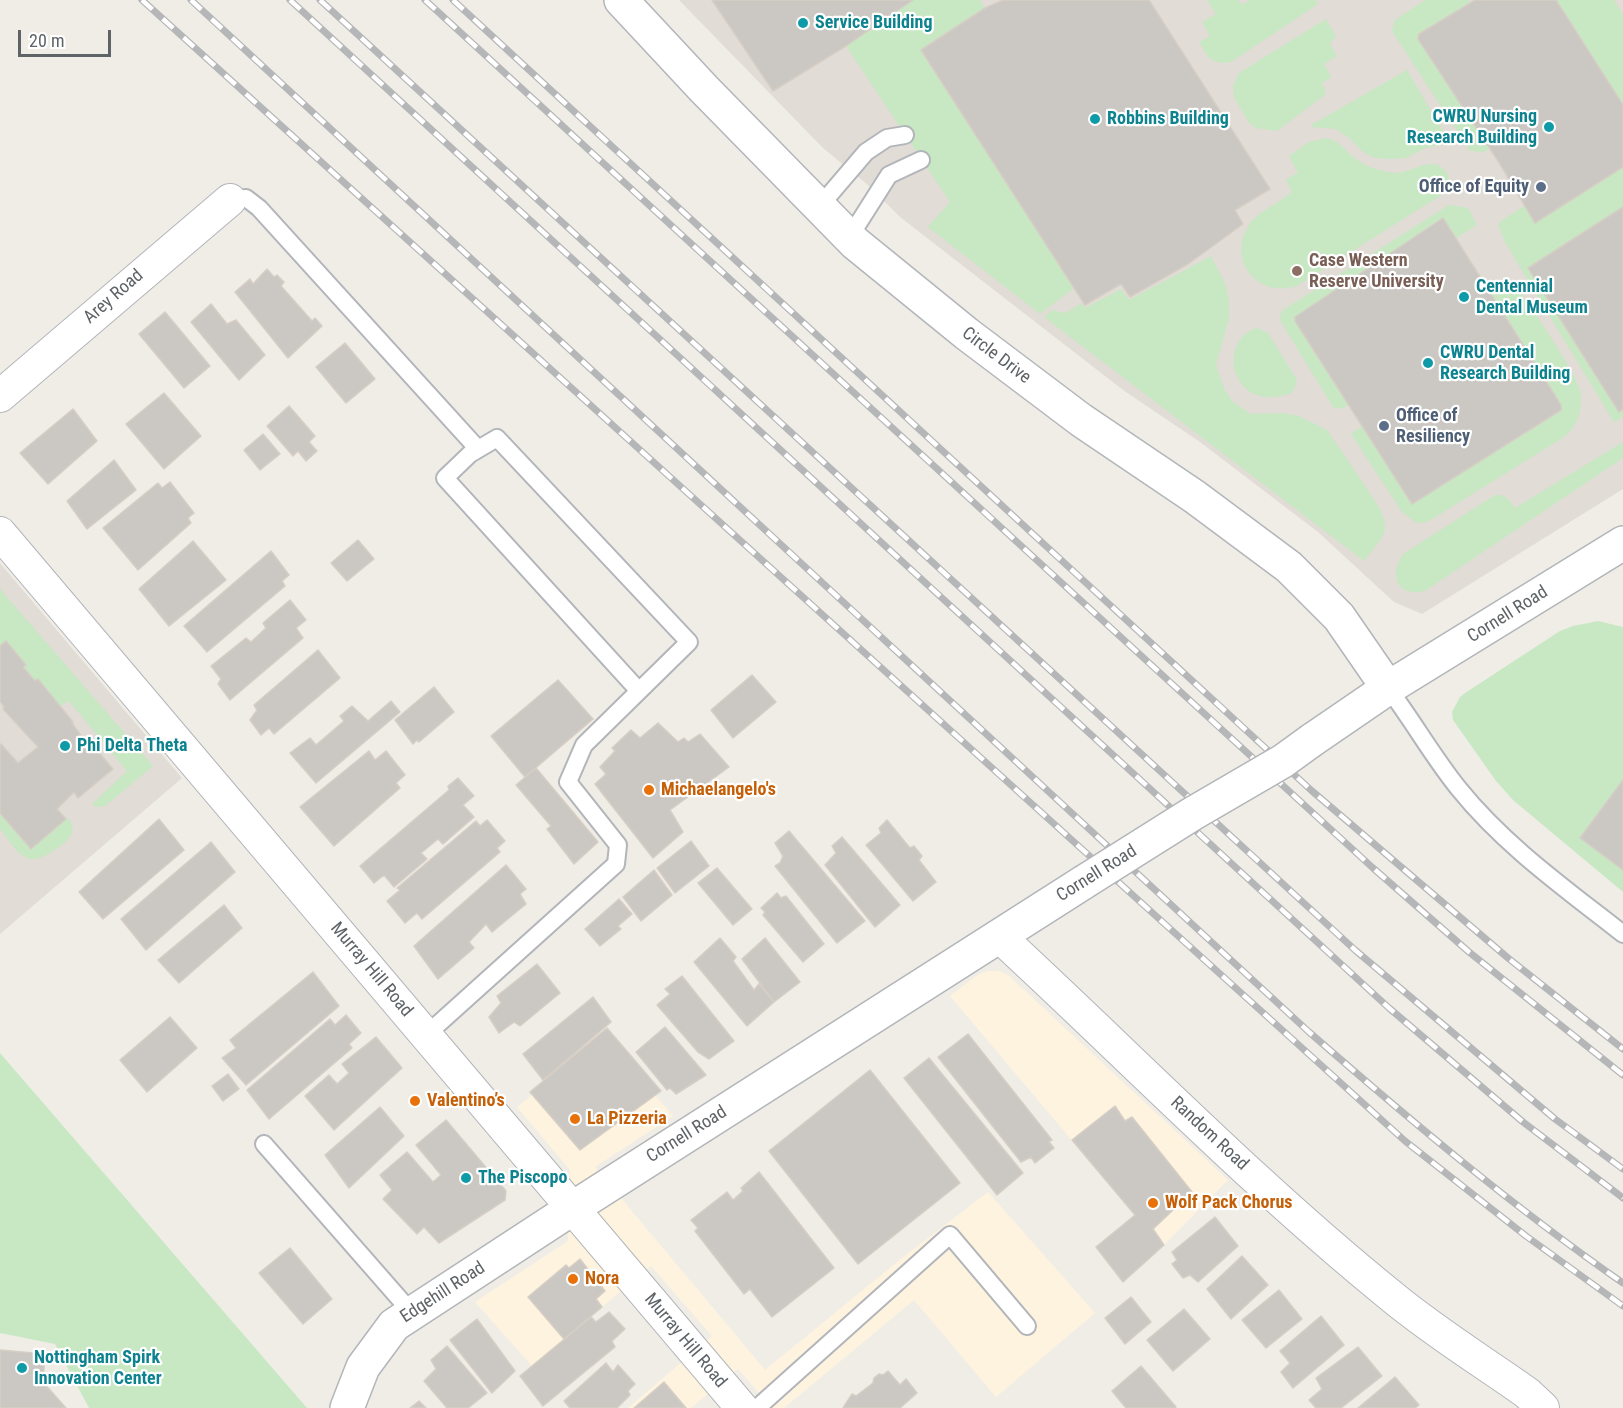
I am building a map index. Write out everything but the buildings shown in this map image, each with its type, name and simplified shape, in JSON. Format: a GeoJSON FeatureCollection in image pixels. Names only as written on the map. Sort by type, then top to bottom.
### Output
{"type":"FeatureCollection","features":[{"type":"Feature","properties":{"kind":"street","name":"Circle Drive"},"geometry":{"type":"LineString","coordinates":[[621,0],[704,89],[849,237],[976,342],[1081,420],[1196,497],[1289,567],[1339,617],[1388,688]]}},
{"type":"Feature","properties":{"kind":"street","name":"Arey Road"},"geometry":{"type":"LineString","coordinates":[[0,396],[230,200]]}},
{"type":"Feature","properties":{"kind":"street","name":"Murray Hill Road"},"geometry":{"type":"LineString","coordinates":[[0,533],[742,1408]]}},
{"type":"Feature","properties":{"kind":"street","name":"Cornell Road"},"geometry":{"type":"LineString","coordinates":[[573,1208],[1192,814],[1283,761],[1388,688],[1623,543]]}},
{"type":"Feature","properties":{"kind":"street","name":"Random Road"},"geometry":{"type":"LineString","coordinates":[[999,936],[1263,1184],[1341,1254],[1392,1297],[1527,1393],[1543,1408]]}},
{"type":"Feature","properties":{"kind":"street","name":"Edgehill Road"},"geometry":{"type":"LineString","coordinates":[[347,1408],[363,1367],[394,1325],[573,1208]]}},
{"type":"Feature","properties":{"kind":"lane"},"geometry":{"type":"LineString","coordinates":[[819,207],[866,152],[887,138],[905,135]]}},
{"type":"Feature","properties":{"kind":"lane"},"geometry":{"type":"LineString","coordinates":[[849,237],[889,175],[921,160]]}},
{"type":"Feature","properties":{"kind":"lane"},"geometry":{"type":"LineString","coordinates":[[230,200],[246,198],[260,208],[478,449]]}},
{"type":"Feature","properties":{"kind":"lane"},"geometry":{"type":"LineString","coordinates":[[426,1035],[616,864],[618,845],[568,782],[584,745],[689,642],[497,438],[470,454],[445,478],[639,691]]}},
{"type":"Feature","properties":{"kind":"lane"},"geometry":{"type":"LineString","coordinates":[[1388,688],[1459,789],[1496,830],[1550,877],[1623,934]]}},
{"type":"Feature","properties":{"kind":"lane"},"geometry":{"type":"LineString","coordinates":[[264,1144],[412,1313]]}},
{"type":"Feature","properties":{"kind":"lane"},"geometry":{"type":"LineString","coordinates":[[757,1408],[950,1235],[1027,1326]]}},
{"type":"Feature","properties":{"kind":"shaded area","name":"Case Western Reserve University"},"geometry":{"type":"Polygon","coordinates":[[[679,0],[1623,0],[1623,489],[1422,614],[1394,602],[1318,532],[1200,442],[1123,390],[900,217],[868,185],[823,148],[679,0]]]}},
{"type":"Feature","properties":{"kind":"shaded area"},"geometry":{"type":"Polygon","coordinates":[[[0,563],[182,778],[0,934],[0,563]]]}},
{"type":"Feature","properties":{"kind":"shaded area"},"geometry":{"type":"Polygon","coordinates":[[[988,971],[1000,971],[1009,976],[1228,1180],[1164,1245],[1135,1215],[950,996],[976,976],[988,971]]]}},
{"type":"Feature","properties":{"kind":"shaded area"},"geometry":{"type":"Polygon","coordinates":[[[605,1037],[673,1116],[595,1167],[765,1370],[902,1258],[988,1192],[1095,1313],[996,1397],[914,1300],[784,1408],[772,1408],[738,1369],[691,1408],[628,1408],[712,1336],[651,1266],[532,1366],[475,1302],[568,1241],[570,1170],[517,1107],[605,1037]]]}},
{"type":"Feature","properties":{"kind":"green space"},"geometry":{"type":"Polygon","coordinates":[[[913,0],[980,0],[985,8],[921,51],[1074,288],[1040,314],[928,227],[950,202],[846,46],[913,0]]]}},
{"type":"Feature","properties":{"kind":"green space"},"geometry":{"type":"Polygon","coordinates":[[[1207,0],[1238,0],[1242,5],[1249,0],[1316,0],[1318,4],[1231,62],[1224,63],[1211,59],[1199,42],[1210,36],[1202,22],[1216,14],[1207,0]]]}},
{"type":"Feature","properties":{"kind":"green space"},"geometry":{"type":"Polygon","coordinates":[[[1425,0],[1468,0],[1470,3],[1419,34],[1418,39],[1489,149],[1484,152],[1470,151],[1392,31],[1395,20],[1425,0]]]}},
{"type":"Feature","properties":{"kind":"green space"},"geometry":{"type":"Polygon","coordinates":[[[1556,0],[1614,0],[1623,15],[1623,105],[1556,0]]]}},
{"type":"Feature","properties":{"kind":"green space"},"geometry":{"type":"Polygon","coordinates":[[[1326,19],[1336,36],[1330,44],[1337,56],[1324,64],[1331,77],[1322,83],[1326,94],[1277,131],[1256,128],[1249,123],[1234,97],[1233,86],[1239,73],[1326,19]]]}},
{"type":"Feature","properties":{"kind":"green space"},"geometry":{"type":"Polygon","coordinates":[[[1407,70],[1448,140],[1443,145],[1428,147],[1406,158],[1384,159],[1372,157],[1362,151],[1336,129],[1312,127],[1311,125],[1407,70]]]}},
{"type":"Feature","properties":{"kind":"green space"},"geometry":{"type":"Polygon","coordinates":[[[1326,138],[1339,143],[1360,162],[1380,170],[1396,173],[1430,164],[1441,167],[1448,175],[1449,182],[1446,192],[1297,286],[1269,287],[1249,272],[1243,261],[1241,249],[1244,236],[1254,218],[1292,192],[1286,179],[1298,173],[1289,156],[1309,142],[1326,138]]]}},
{"type":"Feature","properties":{"kind":"green space"},"geometry":{"type":"Polygon","coordinates":[[[1623,167],[1623,417],[1614,422],[1506,244],[1498,225],[1524,206],[1535,222],[1623,167]]]}},
{"type":"Feature","properties":{"kind":"green space"},"geometry":{"type":"Polygon","coordinates":[[[1449,205],[1468,208],[1477,225],[1456,238],[1443,218],[1296,317],[1296,321],[1348,405],[1341,409],[1333,407],[1281,322],[1280,315],[1283,310],[1449,205]]]}},
{"type":"Feature","properties":{"kind":"green space"},"geometry":{"type":"Polygon","coordinates":[[[1211,256],[1225,283],[1229,300],[1229,318],[1216,365],[1224,389],[1233,402],[1251,414],[1283,413],[1299,416],[1327,430],[1366,487],[1384,519],[1385,530],[1381,539],[1364,561],[1044,317],[1052,310],[1065,313],[1082,303],[1085,308],[1121,289],[1129,300],[1211,256]]]}},
{"type":"Feature","properties":{"kind":"green space"},"geometry":{"type":"Polygon","coordinates":[[[1511,287],[1520,291],[1573,374],[1581,395],[1578,418],[1564,437],[1429,521],[1415,522],[1402,512],[1351,434],[1362,426],[1412,504],[1560,410],[1561,405],[1492,295],[1511,287]]]}},
{"type":"Feature","properties":{"kind":"green space"},"geometry":{"type":"Polygon","coordinates":[[[1257,328],[1268,333],[1297,380],[1293,392],[1272,397],[1256,395],[1244,387],[1236,375],[1234,361],[1236,347],[1244,336],[1257,328]]]}},
{"type":"Feature","properties":{"kind":"green space"},"geometry":{"type":"Polygon","coordinates":[[[1623,442],[1623,458],[1425,591],[1408,591],[1398,583],[1396,570],[1403,554],[1495,495],[1505,497],[1515,508],[1623,442]]]}},
{"type":"Feature","properties":{"kind":"green space"},"geometry":{"type":"Polygon","coordinates":[[[0,589],[153,766],[105,806],[97,807],[92,804],[127,771],[69,701],[60,706],[38,679],[35,681],[24,667],[26,664],[6,641],[0,646],[0,589]]]}},
{"type":"Feature","properties":{"kind":"green space"},"geometry":{"type":"Polygon","coordinates":[[[1598,621],[1623,627],[1623,780],[1580,838],[1623,870],[1623,892],[1513,800],[1496,781],[1453,720],[1452,712],[1460,697],[1465,693],[1560,631],[1598,621]]]}},
{"type":"Feature","properties":{"kind":"green space"},"geometry":{"type":"Polygon","coordinates":[[[0,813],[31,849],[68,817],[73,830],[68,839],[53,851],[36,859],[26,858],[0,829],[0,813]]]}},
{"type":"Feature","properties":{"kind":"green space"},"geometry":{"type":"Polygon","coordinates":[[[0,1053],[307,1408],[89,1408],[55,1344],[0,1333],[0,1053]]]}},
{"type":"Feature","properties":{"kind":"railway"},"geometry":{"type":"LineString","coordinates":[[142,0],[1405,1141],[1526,1236],[1623,1306]]}},
{"type":"Feature","properties":{"kind":"railway"},"geometry":{"type":"LineString","coordinates":[[191,0],[1309,1032],[1463,1162],[1623,1283]]}},
{"type":"Feature","properties":{"kind":"railway"},"geometry":{"type":"LineString","coordinates":[[290,0],[1389,1008],[1523,1122],[1623,1198]]}},
{"type":"Feature","properties":{"kind":"railway"},"geometry":{"type":"LineString","coordinates":[[320,0],[1355,950],[1555,1119],[1623,1169]]}},
{"type":"Feature","properties":{"kind":"railway"},"geometry":{"type":"LineString","coordinates":[[425,0],[1373,868],[1469,952],[1623,1075]]}},
{"type":"Feature","properties":{"kind":"railway"},"geometry":{"type":"LineString","coordinates":[[453,0],[1312,791],[1508,958],[1623,1049]]}},
{"type":"Feature","properties":{"kind":"place","name":"Service Building"},"geometry":{"type":"Point","coordinates":[803,23]}},
{"type":"Feature","properties":{"kind":"place","name":"Robbins Building"},"geometry":{"type":"Point","coordinates":[1095,119]}},
{"type":"Feature","properties":{"kind":"place","name":"CWRU Nursing Research Building"},"geometry":{"type":"Point","coordinates":[1549,127]}},
{"type":"Feature","properties":{"kind":"place","name":"Office of Equity"},"geometry":{"type":"Point","coordinates":[1541,187]}},
{"type":"Feature","properties":{"kind":"place","name":"Case Western Reserve University"},"geometry":{"type":"Point","coordinates":[1297,271]}},
{"type":"Feature","properties":{"kind":"place","name":"Centennial Dental Museum"},"geometry":{"type":"Point","coordinates":[1464,297]}},
{"type":"Feature","properties":{"kind":"place","name":"CWRU Dental Research Building"},"geometry":{"type":"Point","coordinates":[1428,363]}},
{"type":"Feature","properties":{"kind":"place","name":"Office of Resiliency"},"geometry":{"type":"Point","coordinates":[1384,426]}},
{"type":"Feature","properties":{"kind":"place","name":"Phi Delta Theta"},"geometry":{"type":"Point","coordinates":[65,746]}},
{"type":"Feature","properties":{"kind":"place","name":"Michaelangelo's"},"geometry":{"type":"Point","coordinates":[649,790]}},
{"type":"Feature","properties":{"kind":"place","name":"Valentino’s"},"geometry":{"type":"Point","coordinates":[415,1101]}},
{"type":"Feature","properties":{"kind":"place","name":"La Pizzeria"},"geometry":{"type":"Point","coordinates":[575,1119]}},
{"type":"Feature","properties":{"kind":"place","name":"The Piscopo"},"geometry":{"type":"Point","coordinates":[466,1178]}},
{"type":"Feature","properties":{"kind":"place","name":"Wolf Pack Chorus"},"geometry":{"type":"Point","coordinates":[1153,1203]}},
{"type":"Feature","properties":{"kind":"place","name":"Nora"},"geometry":{"type":"Point","coordinates":[573,1279]}},
{"type":"Feature","properties":{"kind":"place","name":"Nottingham Spirk Innovation Center"},"geometry":{"type":"Point","coordinates":[22,1368]}}]}
